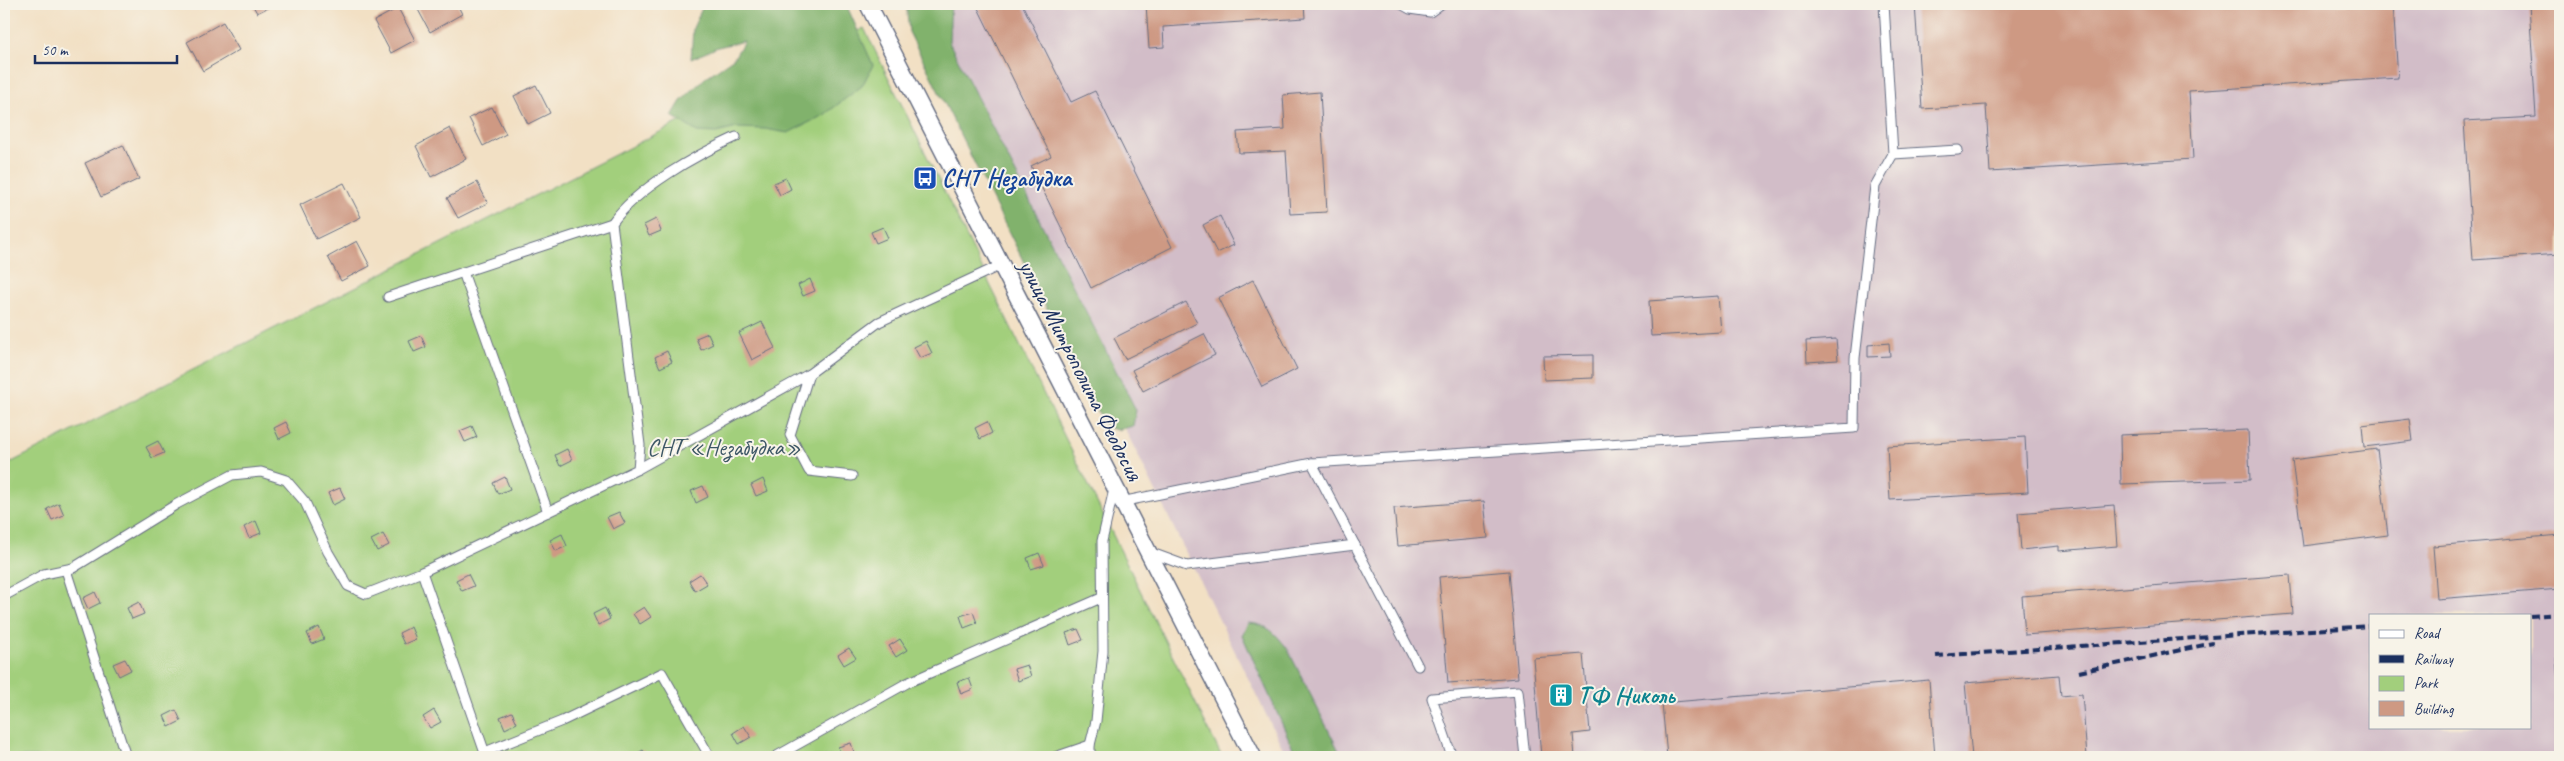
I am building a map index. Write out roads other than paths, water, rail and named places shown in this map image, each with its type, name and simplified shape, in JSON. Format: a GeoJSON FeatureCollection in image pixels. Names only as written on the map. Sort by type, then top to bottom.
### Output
{"type":"FeatureCollection","features":[{"type":"Feature","properties":{"kind":"street","name":"улица Митрополита Феодосия"},"geometry":{"type":"LineString","coordinates":[[868,4],[1253,757]]}},
{"type":"Feature","properties":{"kind":"lane"},"geometry":{"type":"LineString","coordinates":[[1401,4],[1410,9],[1430,12],[1442,4]]}},
{"type":"Feature","properties":{"kind":"lane"},"geometry":{"type":"LineString","coordinates":[[1090,757],[1090,745],[1096,721],[1103,651],[1101,598],[1102,540],[1118,495],[1312,463],[1854,428],[1855,358],[1875,186],[1893,154],[1884,4]]}},
{"type":"Feature","properties":{"kind":"lane"},"geometry":{"type":"LineString","coordinates":[[388,297],[612,224],[623,207],[708,149],[736,136]]}},
{"type":"Feature","properties":{"kind":"lane"},"geometry":{"type":"LineString","coordinates":[[1893,154],[1958,150]]}},
{"type":"Feature","properties":{"kind":"lane"},"geometry":{"type":"LineString","coordinates":[[612,224],[640,445],[638,470]]}},
{"type":"Feature","properties":{"kind":"lane"},"geometry":{"type":"LineString","coordinates":[[4,596],[44,574],[74,568],[177,504],[232,475],[261,472],[286,480],[305,502],[328,552],[348,586],[366,594],[422,572],[638,470],[809,374],[879,322],[1001,265]]}},
{"type":"Feature","properties":{"kind":"lane"},"geometry":{"type":"LineString","coordinates":[[463,272],[548,512]]}},
{"type":"Feature","properties":{"kind":"lane"},"geometry":{"type":"LineString","coordinates":[[809,374],[790,435],[809,471],[852,476]]}},
{"type":"Feature","properties":{"kind":"lane"},"geometry":{"type":"LineString","coordinates":[[1312,463],[1418,666]]}},
{"type":"Feature","properties":{"kind":"lane"},"geometry":{"type":"LineString","coordinates":[[1146,551],[1187,566],[1355,545]]}},
{"type":"Feature","properties":{"kind":"lane"},"geometry":{"type":"LineString","coordinates":[[66,570],[126,757]]}},
{"type":"Feature","properties":{"kind":"lane"},"geometry":{"type":"LineString","coordinates":[[422,572],[486,755],[662,673],[710,757]]}},
{"type":"Feature","properties":{"kind":"lane"},"geometry":{"type":"LineString","coordinates":[[775,757],[907,684],[1101,598]]}},
{"type":"Feature","properties":{"kind":"lane"},"geometry":{"type":"LineString","coordinates":[[1452,757],[1432,698],[1518,691],[1525,757]]}},
{"type":"Feature","properties":{"kind":"lane"},"geometry":{"type":"LineString","coordinates":[[1055,757],[1090,745]]}},
{"type":"Feature","properties":{"kind":"railway"},"geometry":{"type":"LineString","coordinates":[[2532,616],[2560,614]]}},
{"type":"Feature","properties":{"kind":"railway"},"geometry":{"type":"LineString","coordinates":[[1936,656],[2369,626]]}},
{"type":"Feature","properties":{"kind":"railway"},"geometry":{"type":"LineString","coordinates":[[2079,672],[2213,643]]}},
{"type":"Feature","properties":{"kind":"place","name":"СНТ Незабудка"},"geometry":{"type":"Point","coordinates":[925,178]}},
{"type":"Feature","properties":{"kind":"place","name":"ТФ Николь"},"geometry":{"type":"Point","coordinates":[1561,695]}},
{"type":"Feature","properties":{"kind":"park label","name":"СНТ «Незабудка»"},"geometry":{"type":"Point","coordinates":[724,447]}}]}
